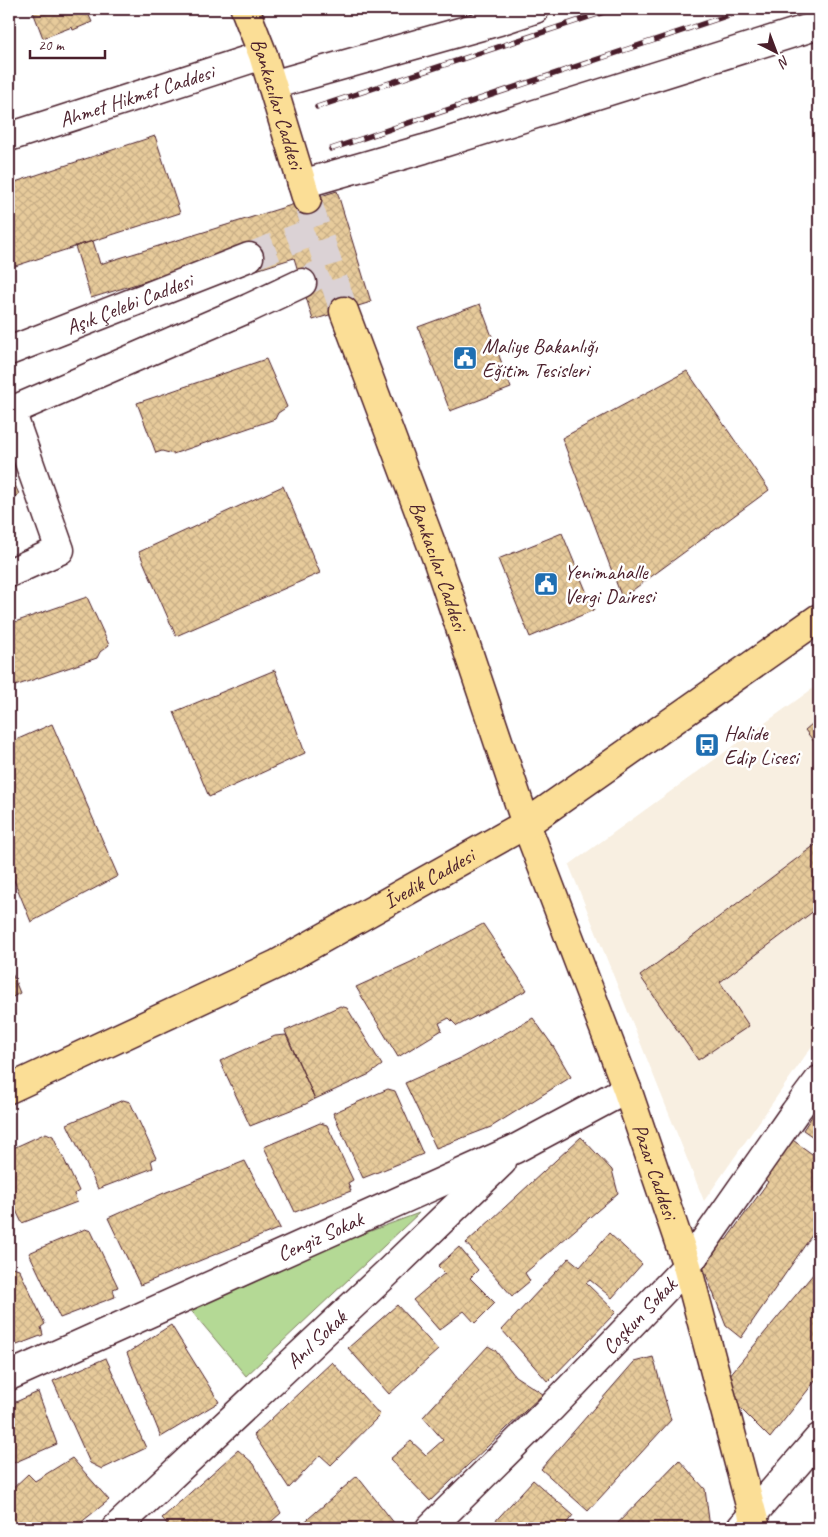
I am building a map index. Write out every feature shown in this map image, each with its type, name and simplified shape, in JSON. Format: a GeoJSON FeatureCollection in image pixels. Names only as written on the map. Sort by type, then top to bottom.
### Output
{"type":"FeatureCollection","features":[{"type":"Feature","properties":{"kind":"main road","name":"Bankacılar Caddesi"},"geometry":{"type":"LineString","coordinates":[[245,9],[263,55],[304,192]]}},
{"type":"Feature","properties":{"kind":"main road","name":"Bankacılar Caddesi"},"geometry":{"type":"LineString","coordinates":[[344,311],[438,562],[526,824]]}},
{"type":"Feature","properties":{"kind":"main road","name":"İvedik Caddesi"},"geometry":{"type":"LineString","coordinates":[[9,1089],[277,964],[526,824],[819,618]]}},
{"type":"Feature","properties":{"kind":"main road","name":"Pazar Caddesi"},"geometry":{"type":"LineString","coordinates":[[526,824],[627,1089],[687,1266],[750,1524]]}},
{"type":"Feature","properties":{"kind":"street"},"geometry":{"type":"LineString","coordinates":[[272,85],[500,21],[535,9]]}},
{"type":"Feature","properties":{"kind":"street"},"geometry":{"type":"LineString","coordinates":[[304,192],[434,146],[819,25]]}},
{"type":"Feature","properties":{"kind":"street","name":"Ahmet Hikmet Caddesi"},"geometry":{"type":"LineString","coordinates":[[9,136],[263,55]]}},
{"type":"Feature","properties":{"kind":"street","name":"Aşık Çelebi Caddesi"},"geometry":{"type":"LineString","coordinates":[[9,351],[249,256]]}},
{"type":"Feature","properties":{"kind":"street"},"geometry":{"type":"LineString","coordinates":[[9,573],[60,550],[11,411],[249,308],[302,282]]}},
{"type":"Feature","properties":{"kind":"street","name":"Coşkun Sokak"},"geometry":{"type":"LineString","coordinates":[[430,1528],[551,1408],[687,1266],[819,1080]]}},
{"type":"Feature","properties":{"kind":"street","name":"Cengiz Sokak"},"geometry":{"type":"LineString","coordinates":[[9,1376],[515,1149],[627,1089]]}},
{"type":"Feature","properties":{"kind":"street","name":"Anıl Sokak"},"geometry":{"type":"LineString","coordinates":[[116,1528],[387,1273],[515,1149]]}},
{"type":"Feature","properties":{"kind":"street"},"geometry":{"type":"LineString","coordinates":[[750,1524],[819,1438]]}},
{"type":"Feature","properties":{"kind":"shaded area"},"geometry":{"type":"Polygon","coordinates":[[[819,684],[819,1036],[704,1201],[569,865],[819,684]]]}},
{"type":"Feature","properties":{"kind":"green space"},"geometry":{"type":"Polygon","coordinates":[[[419,1213],[246,1376],[183,1301],[419,1213]]]}},
{"type":"Feature","properties":{"kind":"building"},"geometry":{"type":"Polygon","coordinates":[[[32,9],[86,9],[92,22],[73,30],[72,27],[43,38],[32,9]]]}},
{"type":"Feature","properties":{"kind":"building"},"geometry":{"type":"Polygon","coordinates":[[[155,136],[180,213],[9,268],[9,184],[155,136]]]}},
{"type":"Feature","properties":{"kind":"building"},"geometry":{"type":"Polygon","coordinates":[[[337,191],[371,302],[313,320],[294,258],[253,271],[247,250],[91,298],[75,246],[93,241],[100,264],[337,191]]]}},
{"type":"Feature","properties":{"kind":"building","name":"Maliye Bakanlığı Eğitim Tesisleri"},"geometry":{"type":"Polygon","coordinates":[[[480,304],[511,388],[450,411],[418,327],[480,304]]]}},
{"type":"Feature","properties":{"kind":"building"},"geometry":{"type":"Polygon","coordinates":[[[266,359],[287,407],[278,413],[275,419],[173,454],[162,451],[156,453],[137,403],[266,359]]]}},
{"type":"Feature","properties":{"kind":"building"},"geometry":{"type":"Polygon","coordinates":[[[687,371],[769,490],[622,598],[562,438],[687,371]]]}},
{"type":"Feature","properties":{"kind":"building"},"geometry":{"type":"Polygon","coordinates":[[[9,472],[19,494],[9,501],[9,472]]]}},
{"type":"Feature","properties":{"kind":"building"},"geometry":{"type":"Polygon","coordinates":[[[283,486],[320,573],[176,636],[139,552],[283,486]]]}},
{"type":"Feature","properties":{"kind":"building","name":"Yenimahalle Vergi Dairesi"},"geometry":{"type":"Polygon","coordinates":[[[562,533],[594,610],[530,637],[498,559],[562,533]]]}},
{"type":"Feature","properties":{"kind":"building"},"geometry":{"type":"Polygon","coordinates":[[[87,597],[109,645],[100,652],[97,658],[9,688],[9,624],[87,597]]]}},
{"type":"Feature","properties":{"kind":"building"},"geometry":{"type":"Polygon","coordinates":[[[275,670],[305,753],[209,797],[174,712],[275,670]]]}},
{"type":"Feature","properties":{"kind":"building"},"geometry":{"type":"Polygon","coordinates":[[[819,718],[819,748],[805,730],[819,718]]]}},
{"type":"Feature","properties":{"kind":"building"},"geometry":{"type":"Polygon","coordinates":[[[52,724],[118,876],[31,922],[9,868],[9,743],[52,724]]]}},
{"type":"Feature","properties":{"kind":"building"},"geometry":{"type":"Polygon","coordinates":[[[819,842],[819,907],[720,982],[749,1026],[698,1060],[640,976],[819,842]]]}},
{"type":"Feature","properties":{"kind":"building"},"geometry":{"type":"Polygon","coordinates":[[[483,924],[527,990],[457,1026],[449,1018],[439,1023],[442,1030],[398,1057],[356,987],[411,962],[483,924]]]}},
{"type":"Feature","properties":{"kind":"building"},"geometry":{"type":"Polygon","coordinates":[[[9,966],[20,993],[9,999],[9,966]]]}},
{"type":"Feature","properties":{"kind":"building"},"geometry":{"type":"Polygon","coordinates":[[[340,1006],[347,1008],[382,1065],[370,1074],[315,1099],[285,1031],[340,1006]]]}},
{"type":"Feature","properties":{"kind":"building"},"geometry":{"type":"Polygon","coordinates":[[[533,1018],[553,1046],[571,1077],[491,1127],[436,1148],[405,1083],[461,1058],[533,1018]]]}},
{"type":"Feature","properties":{"kind":"building"},"geometry":{"type":"Polygon","coordinates":[[[286,1035],[315,1099],[250,1126],[220,1061],[275,1036],[286,1035]]]}},
{"type":"Feature","properties":{"kind":"building"},"geometry":{"type":"Polygon","coordinates":[[[388,1089],[395,1091],[423,1154],[363,1178],[333,1113],[388,1089]]]}},
{"type":"Feature","properties":{"kind":"building"},"geometry":{"type":"Polygon","coordinates":[[[123,1100],[130,1102],[156,1158],[151,1160],[153,1168],[98,1189],[67,1124],[123,1100]]]}},
{"type":"Feature","properties":{"kind":"building"},"geometry":{"type":"Polygon","coordinates":[[[816,1110],[819,1112],[819,1141],[803,1130],[816,1110]]]}},
{"type":"Feature","properties":{"kind":"building"},"geometry":{"type":"Polygon","coordinates":[[[320,1123],[327,1125],[353,1180],[348,1183],[351,1191],[295,1212],[264,1147],[320,1123]]]}},
{"type":"Feature","properties":{"kind":"building"},"geometry":{"type":"Polygon","coordinates":[[[46,1133],[53,1136],[79,1191],[74,1194],[77,1202],[22,1223],[9,1196],[9,1150],[46,1133]]]}},
{"type":"Feature","properties":{"kind":"building"},"geometry":{"type":"Polygon","coordinates":[[[581,1137],[612,1170],[618,1193],[525,1273],[530,1281],[512,1296],[466,1243],[581,1137]]]}},
{"type":"Feature","properties":{"kind":"building"},"geometry":{"type":"Polygon","coordinates":[[[790,1138],[819,1159],[819,1225],[741,1338],[726,1326],[702,1264],[721,1238],[726,1240],[768,1182],[763,1178],[790,1138]]]}},
{"type":"Feature","properties":{"kind":"building"},"geometry":{"type":"Polygon","coordinates":[[[245,1161],[280,1228],[140,1285],[108,1218],[164,1193],[245,1161]]]}},
{"type":"Feature","properties":{"kind":"building"},"geometry":{"type":"Polygon","coordinates":[[[85,1229],[91,1231],[118,1287],[113,1289],[115,1297],[60,1318],[29,1253],[85,1229]]]}},
{"type":"Feature","properties":{"kind":"building"},"geometry":{"type":"Polygon","coordinates":[[[609,1233],[642,1264],[612,1298],[590,1280],[586,1283],[616,1312],[548,1382],[502,1330],[569,1258],[580,1267],[609,1233]]]}},
{"type":"Feature","properties":{"kind":"building"},"geometry":{"type":"Polygon","coordinates":[[[459,1247],[478,1270],[470,1278],[495,1303],[475,1323],[464,1311],[439,1330],[413,1300],[445,1273],[438,1266],[459,1247]]]}},
{"type":"Feature","properties":{"kind":"building"},"geometry":{"type":"Polygon","coordinates":[[[819,1267],[819,1376],[770,1438],[739,1407],[729,1376],[819,1267]]]}},
{"type":"Feature","properties":{"kind":"building"},"geometry":{"type":"Polygon","coordinates":[[[9,1268],[19,1269],[45,1324],[41,1327],[43,1335],[9,1348],[9,1268]]]}},
{"type":"Feature","properties":{"kind":"building"},"geometry":{"type":"Polygon","coordinates":[[[397,1305],[438,1350],[389,1394],[348,1348],[397,1305]]]}},
{"type":"Feature","properties":{"kind":"building"},"geometry":{"type":"Polygon","coordinates":[[[171,1325],[219,1402],[161,1437],[127,1353],[171,1325]]]}},
{"type":"Feature","properties":{"kind":"building"},"geometry":{"type":"Polygon","coordinates":[[[488,1346],[495,1350],[515,1376],[543,1394],[430,1501],[390,1459],[411,1441],[426,1455],[443,1440],[423,1417],[488,1346]]]}},
{"type":"Feature","properties":{"kind":"building"},"geometry":{"type":"Polygon","coordinates":[[[653,1357],[671,1420],[588,1511],[541,1469],[634,1362],[653,1357]]]}},
{"type":"Feature","properties":{"kind":"building"},"geometry":{"type":"Polygon","coordinates":[[[106,1358],[146,1448],[102,1469],[90,1463],[53,1381],[106,1358]]]}},
{"type":"Feature","properties":{"kind":"building"},"geometry":{"type":"Polygon","coordinates":[[[332,1362],[380,1415],[331,1465],[320,1455],[289,1488],[254,1435],[332,1362]]]}},
{"type":"Feature","properties":{"kind":"building"},"geometry":{"type":"Polygon","coordinates":[[[38,1392],[57,1444],[9,1465],[9,1405],[38,1392]]]}},
{"type":"Feature","properties":{"kind":"building"},"geometry":{"type":"Polygon","coordinates":[[[238,1450],[254,1464],[281,1513],[264,1528],[171,1528],[162,1518],[238,1450]]]}},
{"type":"Feature","properties":{"kind":"building"},"geometry":{"type":"Polygon","coordinates":[[[72,1458],[109,1500],[74,1528],[61,1526],[59,1528],[9,1528],[9,1492],[28,1474],[35,1481],[72,1458]]]}},
{"type":"Feature","properties":{"kind":"building"},"geometry":{"type":"Polygon","coordinates":[[[679,1460],[705,1489],[710,1528],[613,1528],[679,1460]]]}},
{"type":"Feature","properties":{"kind":"building"},"geometry":{"type":"Polygon","coordinates":[[[357,1476],[395,1524],[390,1528],[302,1528],[300,1526],[357,1476]]]}},
{"type":"Feature","properties":{"kind":"building"},"geometry":{"type":"Polygon","coordinates":[[[533,1480],[573,1515],[563,1528],[489,1528],[533,1480]]]}},
{"type":"Feature","properties":{"kind":"tunnel"},"geometry":{"type":"LineString","coordinates":[[307,200],[344,311]]}},
{"type":"Feature","properties":{"kind":"tunnel"},"geometry":{"type":"LineString","coordinates":[[249,257],[317,230]]}},
{"type":"Feature","properties":{"kind":"tunnel"},"geometry":{"type":"LineString","coordinates":[[302,283],[330,269]]}},
{"type":"Feature","properties":{"kind":"railway"},"geometry":{"type":"LineString","coordinates":[[317,107],[613,9]]}},
{"type":"Feature","properties":{"kind":"railway"},"geometry":{"type":"LineString","coordinates":[[331,149],[747,9]]}},
{"type":"Feature","properties":{"kind":"place","name":"Maliye Bakanlığı Eğitim Tesisleri"},"geometry":{"type":"Point","coordinates":[465,358]}},
{"type":"Feature","properties":{"kind":"place","name":"Yenimahalle Vergi Dairesi"},"geometry":{"type":"Point","coordinates":[546,584]}},
{"type":"Feature","properties":{"kind":"place","name":"Halide Edip Lisesi"},"geometry":{"type":"Point","coordinates":[707,745]}}]}
